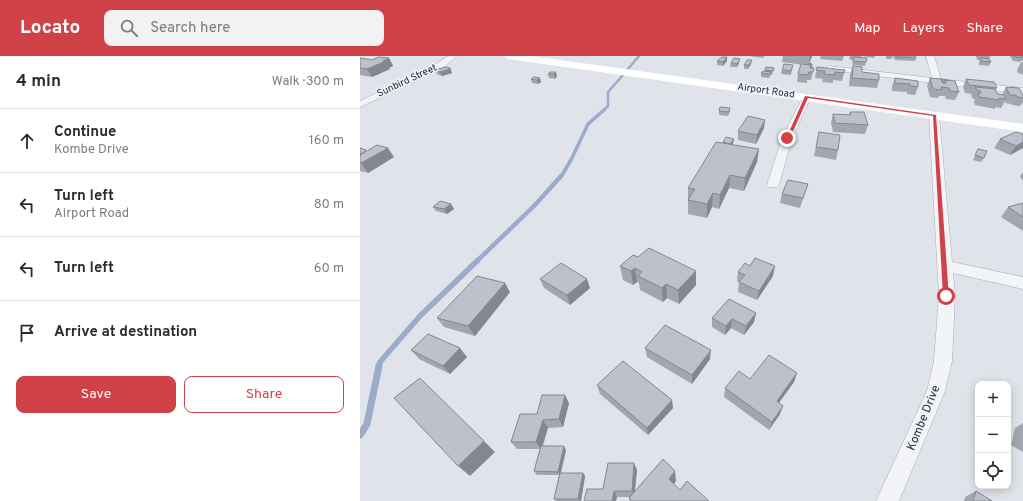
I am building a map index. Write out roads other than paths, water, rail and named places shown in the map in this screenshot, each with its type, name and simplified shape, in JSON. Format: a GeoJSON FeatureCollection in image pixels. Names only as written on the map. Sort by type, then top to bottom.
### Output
{"type":"FeatureCollection","features":[{"type":"Feature","properties":{"kind":"street","name":"Sunbird Street"},"geometry":{"type":"LineString","coordinates":[[360,104],[438,67],[453,56]]}},
{"type":"Feature","properties":{"kind":"street","name":"Airport Road"},"geometry":{"type":"LineString","coordinates":[[508,56],[1023,128]]}},
{"type":"Feature","properties":{"kind":"street"},"geometry":{"type":"LineString","coordinates":[[930,56],[937,80]]}},
{"type":"Feature","properties":{"kind":"street"},"geometry":{"type":"LineString","coordinates":[[829,68],[1023,91]]}},
{"type":"Feature","properties":{"kind":"street"},"geometry":{"type":"LineString","coordinates":[[773,185],[787,138],[807,97]]}},
{"type":"Feature","properties":{"kind":"street","name":"Kombe Drive"},"geometry":{"type":"LineString","coordinates":[[887,501],[895,486],[936,391],[943,361],[946,296],[945,266],[934,116]]}},
{"type":"Feature","properties":{"kind":"street"},"geometry":{"type":"LineString","coordinates":[[945,266],[1023,283]]}},
{"type":"Feature","properties":{"kind":"waterway"},"geometry":{"type":"LineString","coordinates":[[628,69],[639,56]]}},
{"type":"Feature","properties":{"kind":"waterway"},"geometry":{"type":"LineString","coordinates":[[605,109],[608,106],[608,92],[624,74]]}},
{"type":"Feature","properties":{"kind":"waterway"},"geometry":{"type":"LineString","coordinates":[[561,177],[588,124],[605,109]]}},
{"type":"Feature","properties":{"kind":"waterway"},"geometry":{"type":"LineString","coordinates":[[477,261],[535,205],[561,176]]}},
{"type":"Feature","properties":{"kind":"waterway"},"geometry":{"type":"LineString","coordinates":[[379,367],[380,362],[420,316],[478,260]]}},
{"type":"Feature","properties":{"kind":"waterway"},"geometry":{"type":"LineString","coordinates":[[360,435],[367,424],[379,366]]}}]}
